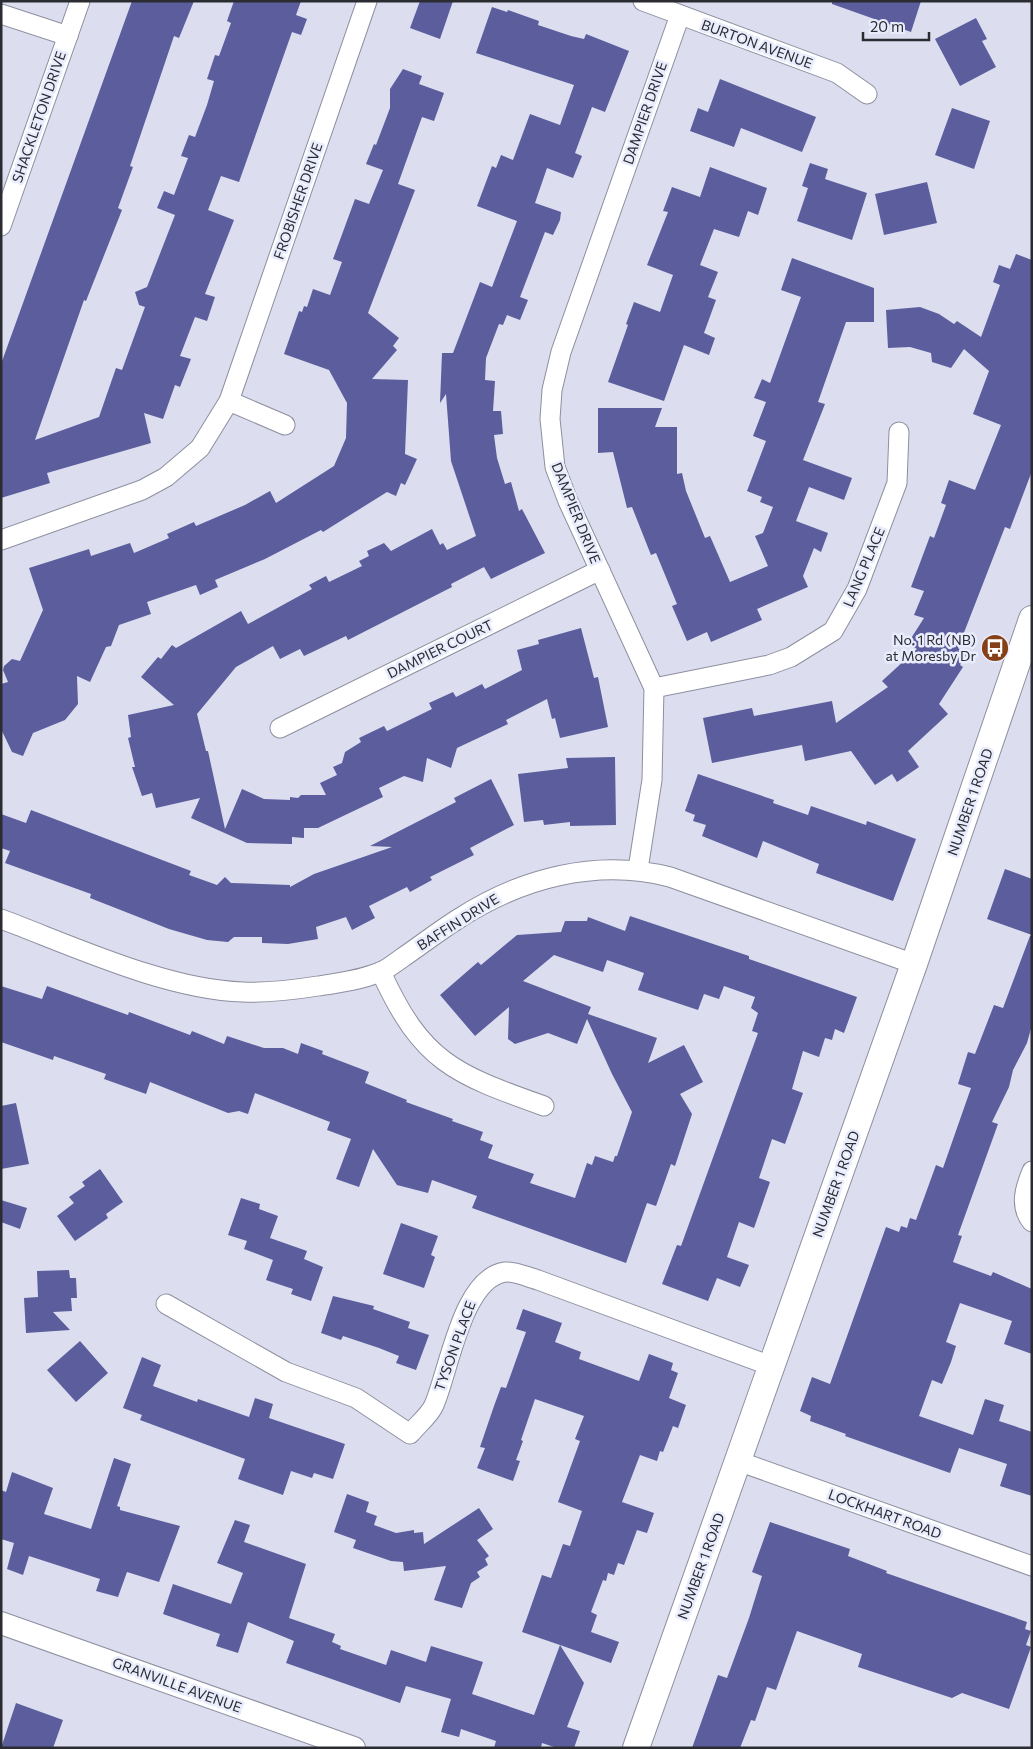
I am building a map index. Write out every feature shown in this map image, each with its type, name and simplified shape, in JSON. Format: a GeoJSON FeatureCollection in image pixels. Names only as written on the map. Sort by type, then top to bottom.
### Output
{"type":"FeatureCollection","features":[{"type":"Feature","properties":{"kind":"main road","name":"NUMBER 1 ROAD"},"geometry":{"type":"LineString","coordinates":[[636,1748],[914,964],[1032,619]]}},
{"type":"Feature","properties":{"kind":"street","name":"SHACKLETON DRIVE"},"geometry":{"type":"LineString","coordinates":[[1,226],[80,1]]}},
{"type":"Feature","properties":{"kind":"street","name":"FROBISHER DRIVE"},"geometry":{"type":"LineString","coordinates":[[1,540],[142,490],[166,477],[200,448],[229,400],[367,1]]}},
{"type":"Feature","properties":{"kind":"street","name":"BURTON AVENUE"},"geometry":{"type":"LineString","coordinates":[[643,1],[837,73],[867,94]]}},
{"type":"Feature","properties":{"kind":"street","name":"SHACKLETON DRIVE"},"geometry":{"type":"LineString","coordinates":[[1,14],[68,36]]}},
{"type":"Feature","properties":{"kind":"street","name":"DAMPIER DRIVE"},"geometry":{"type":"LineString","coordinates":[[638,869],[652,780],[654,688],[555,467],[550,419],[552,390],[561,352],[680,15]]}},
{"type":"Feature","properties":{"kind":"street"},"geometry":{"type":"LineString","coordinates":[[229,400],[285,425]]}},
{"type":"Feature","properties":{"kind":"street","name":"LANG PLACE"},"geometry":{"type":"LineString","coordinates":[[654,688],[769,665],[791,657],[833,631],[857,588],[897,483],[899,432]]}},
{"type":"Feature","properties":{"kind":"street","name":"DAMPIER COURT"},"geometry":{"type":"LineString","coordinates":[[280,728],[600,570]]}},
{"type":"Feature","properties":{"kind":"street","name":"BAFFIN DRIVE"},"geometry":{"type":"LineString","coordinates":[[1,919],[165,978],[210,988],[242,992],[289,990],[333,984],[381,972],[460,918],[500,895],[538,880],[570,873],[608,869],[638,869],[670,877],[914,964]]}},
{"type":"Feature","properties":{"kind":"street"},"geometry":{"type":"LineString","coordinates":[[381,972],[399,1010],[418,1037],[437,1057],[470,1077],[544,1106]]}},
{"type":"Feature","properties":{"kind":"street"},"geometry":{"type":"LineString","coordinates":[[1032,1170],[1025,1189],[1024,1204],[1026,1215],[1032,1222]]}},
{"type":"Feature","properties":{"kind":"street","name":"TYSON PLACE"},"geometry":{"type":"LineString","coordinates":[[166,1304],[286,1372],[356,1398],[410,1434],[433,1407],[474,1294],[488,1278],[505,1272],[518,1273],[538,1280],[771,1366]]}},
{"type":"Feature","properties":{"kind":"street","name":"LOCKHART ROAD"},"geometry":{"type":"LineString","coordinates":[[738,1461],[1032,1566]]}},
{"type":"Feature","properties":{"kind":"street","name":"GRANVILLE AVENUE"},"geometry":{"type":"LineString","coordinates":[[1,1623],[354,1748]]}},
{"type":"Feature","properties":{"kind":"building"},"geometry":{"type":"Polygon","coordinates":[[[132,1],[194,1],[179,38],[174,36],[130,166],[133,167],[118,208],[122,210],[86,301],[84,300],[35,440],[99,417],[116,368],[122,370],[145,307],[139,305],[135,292],[147,287],[175,215],[157,208],[164,191],[174,195],[188,158],[181,156],[189,135],[195,137],[207,105],[214,81],[207,79],[215,55],[219,56],[231,23],[227,21],[234,1],[301,1],[296,15],[307,19],[301,35],[292,32],[239,182],[221,176],[208,210],[234,220],[205,294],[215,297],[207,321],[195,317],[180,356],[191,359],[180,387],[175,385],[163,419],[144,413],[151,443],[47,473],[50,483],[1,498],[1,364],[132,1]]]}},
{"type":"Feature","properties":{"kind":"building"},"geometry":{"type":"Polygon","coordinates":[[[420,1],[453,1],[440,39],[410,28],[420,1]]]}},
{"type":"Feature","properties":{"kind":"building"},"geometry":{"type":"Polygon","coordinates":[[[832,1],[921,1],[911,32],[832,4],[832,1]]]}},
{"type":"Feature","properties":{"kind":"building"},"geometry":{"type":"Polygon","coordinates":[[[492,7],[507,12],[508,10],[539,21],[538,25],[571,36],[584,39],[586,34],[629,51],[605,112],[592,107],[575,153],[582,156],[573,178],[547,168],[535,203],[561,212],[560,220],[553,235],[545,232],[520,297],[528,300],[520,320],[507,315],[503,325],[499,324],[486,358],[485,380],[495,381],[493,411],[501,411],[503,434],[494,435],[497,458],[505,484],[511,482],[519,511],[522,509],[545,553],[491,579],[484,567],[451,584],[452,587],[348,640],[346,636],[304,656],[300,649],[280,659],[273,646],[236,667],[197,714],[206,751],[208,751],[225,829],[242,789],[264,799],[290,800],[290,797],[298,798],[301,795],[326,795],[320,783],[337,775],[333,767],[342,763],[345,752],[361,742],[359,738],[384,726],[387,731],[432,709],[429,703],[453,692],[456,697],[482,684],[485,689],[522,670],[517,650],[539,644],[538,640],[581,628],[594,678],[598,677],[608,727],[560,738],[555,718],[552,719],[547,699],[506,720],[508,724],[457,748],[451,768],[427,758],[423,782],[404,776],[379,788],[383,797],[318,828],[304,828],[304,838],[292,837],[292,844],[247,843],[191,818],[200,798],[156,808],[152,793],[142,796],[132,767],[135,767],[128,738],[131,737],[128,715],[174,705],[141,677],[158,657],[161,659],[172,645],[176,648],[241,611],[248,624],[312,589],[309,585],[326,576],[329,582],[362,566],[359,561],[369,556],[367,551],[384,543],[391,551],[432,529],[440,545],[443,543],[447,550],[476,536],[451,461],[446,394],[440,403],[442,353],[453,353],[480,282],[492,287],[517,221],[477,206],[492,166],[496,168],[501,155],[513,160],[530,114],[560,125],[574,85],[476,53],[492,7]]]}},
{"type":"Feature","properties":{"kind":"building"},"geometry":{"type":"Polygon","coordinates":[[[976,18],[987,39],[982,41],[996,67],[960,86],[935,39],[976,18]]]}},
{"type":"Feature","properties":{"kind":"building"},"geometry":{"type":"Polygon","coordinates":[[[403,69],[422,76],[419,84],[444,93],[434,121],[422,117],[398,184],[415,190],[368,313],[399,338],[393,346],[397,350],[372,379],[408,380],[405,454],[417,459],[405,485],[401,483],[396,496],[387,492],[323,532],[321,530],[265,559],[215,580],[218,587],[200,595],[196,585],[147,602],[151,614],[119,625],[111,646],[106,647],[90,682],[77,676],[78,704],[65,720],[33,733],[23,756],[12,752],[1,729],[1,684],[8,682],[3,670],[4,666],[12,659],[20,661],[43,610],[29,568],[89,549],[91,556],[130,543],[134,553],[169,538],[167,534],[194,522],[196,526],[245,505],[270,491],[276,503],[334,466],[346,438],[347,403],[329,370],[284,354],[299,311],[302,312],[304,306],[307,307],[313,289],[330,295],[342,262],[333,259],[355,199],[369,204],[383,170],[366,164],[374,144],[376,145],[390,108],[390,89],[403,69]]]}},
{"type":"Feature","properties":{"kind":"building"},"geometry":{"type":"Polygon","coordinates":[[[720,79],[816,117],[802,152],[741,128],[734,147],[690,131],[698,108],[708,112],[720,79]]]}},
{"type":"Feature","properties":{"kind":"building"},"geometry":{"type":"Polygon","coordinates":[[[952,108],[990,121],[974,169],[935,155],[952,108]]]}},
{"type":"Feature","properties":{"kind":"building"},"geometry":{"type":"Polygon","coordinates":[[[810,163],[828,169],[825,179],[867,193],[852,240],[797,221],[808,188],[802,186],[810,163]]]}},
{"type":"Feature","properties":{"kind":"building"},"geometry":{"type":"Polygon","coordinates":[[[710,167],[767,188],[758,215],[748,211],[739,237],[714,229],[700,265],[718,272],[708,297],[716,300],[704,333],[715,338],[709,355],[684,345],[664,401],[608,382],[634,302],[660,312],[673,275],[647,265],[668,212],[663,211],[672,187],[700,197],[710,167]]]}},
{"type":"Feature","properties":{"kind":"building"},"geometry":{"type":"Polygon","coordinates":[[[927,182],[937,223],[884,235],[875,194],[927,182]]]}},
{"type":"Feature","properties":{"kind":"building"},"geometry":{"type":"Polygon","coordinates":[[[1016,254],[1032,260],[1032,471],[1010,529],[1005,527],[958,648],[967,654],[960,665],[963,667],[939,704],[948,714],[908,751],[919,767],[897,782],[892,774],[875,785],[851,751],[805,761],[802,745],[712,763],[703,718],[752,708],[754,716],[832,701],[836,723],[888,687],[882,681],[917,649],[908,643],[924,618],[914,615],[924,591],[911,587],[930,536],[934,538],[946,505],[941,503],[949,480],[975,490],[1001,425],[973,414],[989,371],[964,349],[951,368],[932,362],[931,353],[910,347],[888,348],[886,310],[920,307],[939,314],[954,324],[957,321],[981,337],[1000,285],[993,282],[999,265],[1010,269],[1016,254]]]}},
{"type":"Feature","properties":{"kind":"building"},"geometry":{"type":"Polygon","coordinates":[[[792,258],[874,288],[874,322],[846,322],[818,402],[825,404],[803,460],[852,478],[844,500],[809,487],[796,521],[828,533],[821,552],[814,548],[803,576],[808,587],[757,609],[762,620],[711,642],[707,632],[687,641],[672,606],[677,604],[656,553],[651,555],[632,507],[627,508],[613,452],[598,453],[598,408],[662,408],[655,427],[677,427],[677,474],[682,473],[686,491],[705,538],[710,536],[730,582],[768,566],[755,536],[763,533],[773,507],[760,502],[762,497],[747,491],[766,441],[753,436],[766,402],[754,398],[762,379],[770,383],[801,297],[781,290],[792,258]]]}},
{"type":"Feature","properties":{"kind":"building"},"geometry":{"type":"Polygon","coordinates":[[[615,757],[616,825],[570,826],[570,822],[544,825],[543,820],[524,822],[518,774],[568,768],[566,758],[615,757]]]}},
{"type":"Feature","properties":{"kind":"building"},"geometry":{"type":"Polygon","coordinates":[[[698,774],[774,800],[773,803],[808,815],[811,806],[866,825],[867,821],[916,839],[893,901],[816,873],[819,864],[763,841],[757,858],[702,836],[706,825],[693,821],[695,815],[685,811],[698,774]]]}},
{"type":"Feature","properties":{"kind":"building"},"geometry":{"type":"Polygon","coordinates":[[[491,779],[514,825],[470,848],[474,855],[430,877],[432,880],[410,892],[407,887],[369,906],[375,918],[352,930],[346,917],[316,927],[318,939],[288,944],[262,943],[262,937],[234,937],[228,942],[207,940],[169,929],[90,898],[91,894],[5,863],[10,851],[1,848],[1,814],[26,823],[31,810],[191,871],[189,875],[217,885],[225,877],[231,883],[290,885],[290,887],[314,874],[392,847],[370,846],[456,802],[454,798],[491,779]]]}},
{"type":"Feature","properties":{"kind":"building"},"geometry":{"type":"Polygon","coordinates":[[[1005,869],[1032,879],[1032,935],[987,919],[1005,869]]]}},
{"type":"Feature","properties":{"kind":"building"},"geometry":{"type":"Polygon","coordinates":[[[630,916],[749,956],[749,959],[857,997],[844,1033],[835,1029],[832,1040],[825,1038],[819,1057],[803,1051],[792,1089],[803,1093],[785,1144],[772,1139],[759,1178],[770,1182],[754,1228],[739,1222],[727,1257],[749,1265],[740,1287],[717,1278],[708,1301],[662,1284],[677,1245],[681,1246],[758,1033],[752,1031],[758,1013],[751,1008],[755,997],[724,986],[719,999],[704,994],[698,1010],[638,990],[644,973],[607,960],[603,972],[554,955],[523,981],[591,1007],[588,1014],[657,1038],[648,1063],[684,1045],[703,1082],[680,1094],[692,1114],[675,1166],[671,1164],[656,1206],[647,1203],[626,1263],[472,1208],[477,1196],[432,1180],[428,1193],[397,1185],[373,1149],[359,1187],[336,1179],[351,1139],[327,1130],[330,1122],[255,1093],[248,1114],[239,1111],[228,1113],[150,1082],[146,1094],[104,1079],[106,1074],[54,1056],[53,1060],[1,1042],[1,986],[42,999],[47,986],[128,1015],[129,1012],[190,1035],[192,1031],[224,1044],[227,1036],[264,1048],[283,1048],[298,1054],[301,1043],[323,1051],[322,1054],[369,1072],[365,1083],[407,1100],[406,1102],[483,1132],[480,1140],[493,1145],[488,1158],[534,1174],[530,1183],[575,1198],[587,1163],[592,1165],[595,1156],[613,1162],[615,1156],[617,1156],[632,1112],[587,1019],[577,1044],[548,1033],[515,1044],[508,1039],[509,1007],[475,1036],[440,995],[478,962],[481,965],[517,935],[561,932],[565,921],[587,921],[588,917],[625,931],[630,916]]]}},
{"type":"Feature","properties":{"kind":"building"},"geometry":{"type":"Polygon","coordinates":[[[1030,936],[1032,936],[1032,1025],[1027,1043],[1013,1070],[1009,1087],[992,1122],[998,1124],[958,1235],[962,1236],[953,1262],[991,1276],[993,1272],[1032,1289],[1032,1354],[1004,1344],[1012,1321],[960,1303],[946,1342],[956,1346],[951,1362],[942,1384],[932,1380],[919,1416],[973,1435],[985,1399],[1004,1405],[999,1421],[1032,1432],[1032,1496],[1000,1486],[1007,1464],[959,1448],[950,1473],[845,1436],[846,1434],[810,1421],[811,1416],[800,1411],[812,1377],[830,1384],[886,1227],[899,1232],[901,1226],[907,1228],[910,1218],[916,1220],[936,1165],[943,1168],[971,1088],[958,1084],[968,1052],[975,1054],[994,1005],[1003,1008],[1030,936]]]}},
{"type":"Feature","properties":{"kind":"building"},"geometry":{"type":"Polygon","coordinates":[[[16,1103],[29,1164],[1,1169],[1,1106],[16,1103]]]}},
{"type":"Feature","properties":{"kind":"building"},"geometry":{"type":"Polygon","coordinates":[[[100,1169],[123,1202],[106,1214],[108,1218],[75,1241],[57,1216],[74,1203],[69,1197],[85,1186],[82,1182],[100,1169]]]}},
{"type":"Feature","properties":{"kind":"building"},"geometry":{"type":"Polygon","coordinates":[[[241,1198],[260,1204],[259,1209],[278,1216],[270,1238],[307,1251],[304,1259],[323,1267],[311,1301],[291,1294],[293,1289],[266,1280],[273,1260],[244,1249],[247,1241],[228,1235],[241,1198]]]}},
{"type":"Feature","properties":{"kind":"building"},"geometry":{"type":"Polygon","coordinates":[[[1,1200],[27,1208],[20,1229],[1,1222],[1,1200]]]}},
{"type":"Feature","properties":{"kind":"building"},"geometry":{"type":"Polygon","coordinates":[[[401,1223],[438,1236],[431,1255],[435,1257],[424,1288],[383,1274],[401,1223]]]}},
{"type":"Feature","properties":{"kind":"building"},"geometry":{"type":"Polygon","coordinates":[[[69,1270],[70,1278],[76,1278],[77,1298],[71,1298],[72,1311],[53,1312],[70,1330],[26,1333],[24,1298],[38,1297],[37,1271],[69,1270]]]}},
{"type":"Feature","properties":{"kind":"building"},"geometry":{"type":"Polygon","coordinates":[[[333,1296],[374,1306],[373,1309],[410,1322],[408,1328],[429,1335],[416,1370],[396,1363],[399,1356],[379,1348],[343,1336],[341,1340],[321,1333],[333,1296]]]}},
{"type":"Feature","properties":{"kind":"building"},"geometry":{"type":"Polygon","coordinates":[[[523,1309],[562,1323],[555,1342],[581,1352],[579,1359],[639,1381],[649,1354],[673,1363],[671,1370],[678,1373],[669,1398],[686,1405],[678,1428],[673,1426],[663,1452],[660,1451],[657,1461],[640,1455],[622,1502],[654,1513],[647,1533],[637,1530],[624,1565],[618,1563],[614,1575],[608,1573],[606,1581],[603,1580],[591,1612],[597,1615],[591,1632],[619,1642],[611,1663],[522,1632],[542,1575],[551,1578],[563,1544],[570,1546],[582,1511],[558,1502],[580,1441],[575,1439],[584,1416],[535,1399],[521,1440],[523,1441],[516,1460],[520,1461],[513,1481],[477,1468],[485,1448],[480,1447],[494,1406],[501,1387],[506,1388],[526,1332],[516,1329],[523,1309]]]}},
{"type":"Feature","properties":{"kind":"building"},"geometry":{"type":"Polygon","coordinates":[[[80,1341],[108,1373],[76,1402],[47,1370],[80,1341]]]}},
{"type":"Feature","properties":{"kind":"building"},"geometry":{"type":"Polygon","coordinates":[[[142,1357],[161,1365],[153,1386],[197,1402],[198,1399],[249,1417],[255,1398],[273,1404],[269,1418],[345,1444],[333,1479],[314,1473],[312,1478],[291,1471],[283,1495],[238,1479],[245,1459],[140,1420],[142,1415],[123,1408],[142,1357]]]}},
{"type":"Feature","properties":{"kind":"building"},"geometry":{"type":"Polygon","coordinates":[[[114,1458],[131,1464],[117,1506],[120,1507],[120,1510],[180,1526],[159,1582],[127,1572],[118,1597],[96,1591],[100,1579],[29,1556],[23,1575],[7,1569],[14,1543],[1,1539],[1,1490],[6,1492],[12,1472],[53,1488],[44,1514],[91,1529],[114,1458]]]}},
{"type":"Feature","properties":{"kind":"building"},"geometry":{"type":"Polygon","coordinates":[[[347,1494],[369,1502],[366,1512],[377,1516],[374,1525],[396,1533],[414,1530],[414,1533],[423,1532],[424,1544],[479,1508],[493,1529],[477,1540],[489,1556],[485,1559],[488,1565],[477,1572],[480,1577],[471,1583],[462,1608],[434,1600],[446,1566],[404,1571],[403,1562],[391,1561],[353,1548],[356,1540],[334,1532],[347,1494]]]}},
{"type":"Feature","properties":{"kind":"building"},"geometry":{"type":"Polygon","coordinates":[[[235,1520],[250,1525],[244,1542],[306,1564],[289,1618],[335,1634],[332,1642],[341,1646],[340,1649],[386,1665],[391,1650],[426,1662],[431,1646],[483,1662],[472,1694],[534,1715],[560,1645],[584,1683],[567,1727],[580,1731],[574,1748],[557,1748],[542,1743],[541,1748],[494,1748],[496,1741],[461,1729],[459,1737],[441,1732],[451,1699],[406,1686],[400,1703],[286,1663],[294,1641],[248,1622],[238,1653],[216,1646],[220,1634],[163,1614],[173,1584],[231,1604],[243,1573],[217,1563],[235,1520]]]}},
{"type":"Feature","properties":{"kind":"building"},"geometry":{"type":"Polygon","coordinates":[[[770,1522],[850,1549],[848,1556],[887,1571],[886,1573],[1027,1622],[1025,1629],[1031,1631],[1026,1645],[1031,1647],[1009,1709],[962,1693],[952,1698],[858,1667],[862,1654],[797,1631],[776,1690],[767,1687],[755,1721],[751,1720],[740,1748],[692,1748],[718,1675],[727,1678],[749,1618],[762,1576],[752,1572],[770,1522]]]}},
{"type":"Feature","properties":{"kind":"building"},"geometry":{"type":"Polygon","coordinates":[[[16,1703],[63,1720],[53,1748],[1,1748],[16,1703]]]}},
{"type":"Feature","properties":{"kind":"place","name":"No. 1 Rd (NB) at Moresby Dr"},"geometry":{"type":"Point","coordinates":[995,648]}}]}
